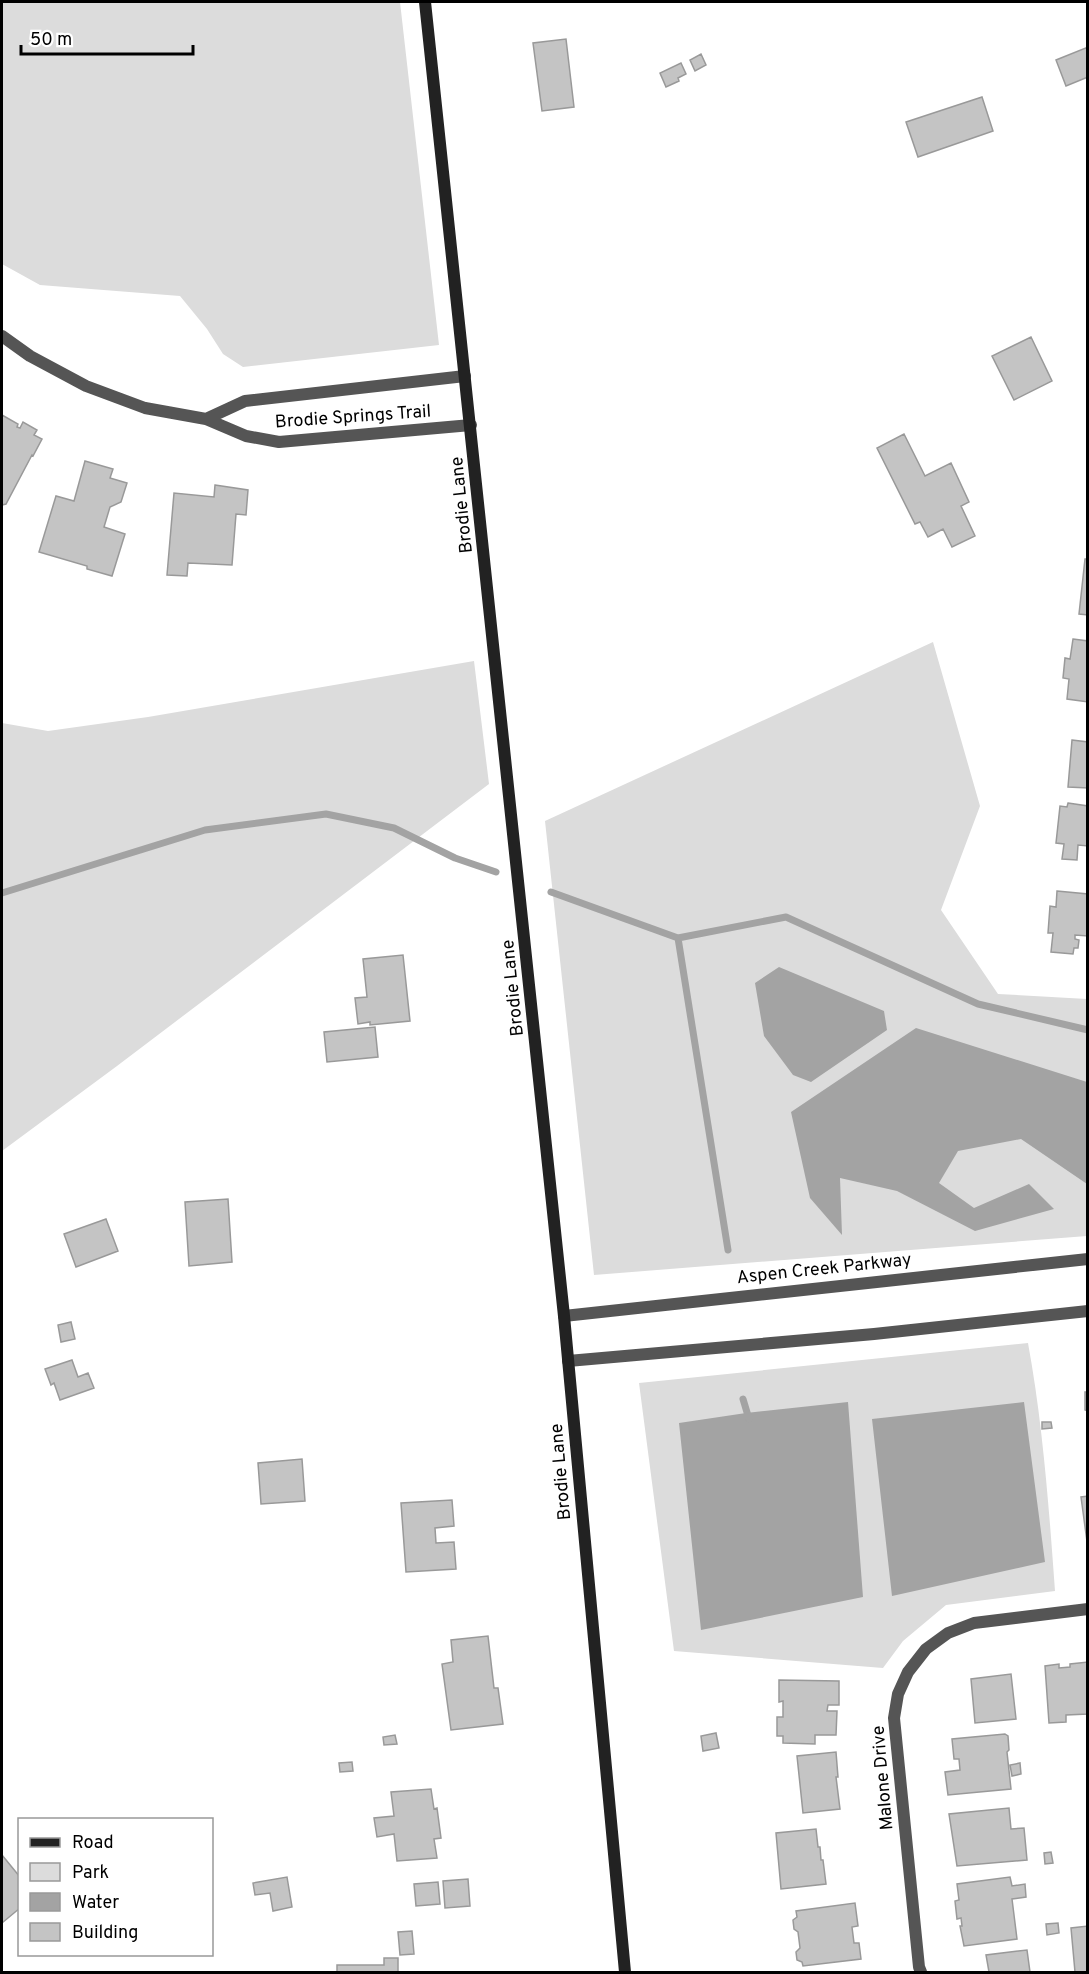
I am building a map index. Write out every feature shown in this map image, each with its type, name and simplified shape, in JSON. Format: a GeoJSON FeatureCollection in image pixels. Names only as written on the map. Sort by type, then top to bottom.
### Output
{"type":"FeatureCollection","features":[{"type":"Feature","properties":{"kind":"main road","name":"Brodie Lane"},"geometry":{"type":"LineString","coordinates":[[425,2],[564,1316],[625,1972]]}},
{"type":"Feature","properties":{"kind":"street","name":"Brodie Springs Trail"},"geometry":{"type":"LineString","coordinates":[[2,336],[30,356],[86,387],[145,408],[206,419],[246,436],[279,442],[471,425]]}},
{"type":"Feature","properties":{"kind":"street","name":"Brodie Springs Trail"},"geometry":{"type":"LineString","coordinates":[[206,419],[245,401],[465,375]]}},
{"type":"Feature","properties":{"kind":"street","name":"Aspen Creek Parkway"},"geometry":{"type":"LineString","coordinates":[[564,1316],[1088,1259]]}},
{"type":"Feature","properties":{"kind":"street"},"geometry":{"type":"LineString","coordinates":[[568,1361],[874,1334],[1088,1311]]}},
{"type":"Feature","properties":{"kind":"street","name":"Malone Drive"},"geometry":{"type":"LineString","coordinates":[[921,1972],[894,1718],[898,1694],[908,1672],[927,1648],[948,1633],[974,1623],[1088,1609]]}},
{"type":"Feature","properties":{"kind":"green space"},"geometry":{"type":"Polygon","coordinates":[[[2,2],[400,2],[439,345],[243,367],[223,354],[207,329],[180,296],[40,285],[2,264],[2,2]]]}},
{"type":"Feature","properties":{"kind":"green space"},"geometry":{"type":"Polygon","coordinates":[[[933,642],[980,806],[941,910],[998,994],[1087,999],[1087,1236],[594,1275],[545,821],[933,642]]]}},
{"type":"Feature","properties":{"kind":"green space"},"geometry":{"type":"Polygon","coordinates":[[[474,661],[489,784],[2,1151],[2,723],[48,731],[148,717],[474,661]]]}},
{"type":"Feature","properties":{"kind":"green space"},"geometry":{"type":"Polygon","coordinates":[[[1028,1343],[1042,1436],[1055,1591],[946,1605],[903,1641],[883,1668],[674,1651],[639,1383],[1028,1343]]]}},
{"type":"Feature","properties":{"kind":"water"},"geometry":{"type":"Polygon","coordinates":[[[779,967],[884,1011],[887,1030],[811,1082],[793,1075],[764,1036],[755,983],[779,967]]]}},
{"type":"Feature","properties":{"kind":"water"},"geometry":{"type":"Polygon","coordinates":[[[916,1028],[1087,1082],[1087,1184],[1021,1139],[958,1151],[939,1183],[974,1208],[1029,1184],[1054,1209],[975,1231],[897,1191],[840,1178],[842,1235],[810,1198],[791,1112],[916,1028]]]}},
{"type":"Feature","properties":{"kind":"water"},"geometry":{"type":"Polygon","coordinates":[[[848,1402],[863,1597],[701,1630],[679,1423],[848,1402]]]}},
{"type":"Feature","properties":{"kind":"water"},"geometry":{"type":"Polygon","coordinates":[[[1024,1402],[1045,1562],[892,1596],[872,1419],[1024,1402]]]}},
{"type":"Feature","properties":{"kind":"building"},"geometry":{"type":"Polygon","coordinates":[[[566,39],[574,107],[542,111],[533,43],[566,39]]]}},
{"type":"Feature","properties":{"kind":"building"},"geometry":{"type":"Polygon","coordinates":[[[1088,47],[1088,77],[1066,86],[1056,60],[1088,47]]]}},
{"type":"Feature","properties":{"kind":"building"},"geometry":{"type":"Polygon","coordinates":[[[701,54],[706,65],[695,71],[690,60],[701,54]]]}},
{"type":"Feature","properties":{"kind":"building"},"geometry":{"type":"Polygon","coordinates":[[[681,63],[686,74],[678,78],[679,81],[666,87],[660,73],[681,63]]]}},
{"type":"Feature","properties":{"kind":"building"},"geometry":{"type":"Polygon","coordinates":[[[982,97],[993,131],[918,157],[906,122],[982,97]]]}},
{"type":"Feature","properties":{"kind":"building"},"geometry":{"type":"Polygon","coordinates":[[[1031,337],[1052,381],[1014,400],[992,356],[1031,337]]]}},
{"type":"Feature","properties":{"kind":"building"},"geometry":{"type":"Polygon","coordinates":[[[2,415],[18,424],[17,427],[20,428],[23,422],[37,430],[34,435],[42,439],[6,504],[2,505],[2,415]]]}},
{"type":"Feature","properties":{"kind":"building"},"geometry":{"type":"Polygon","coordinates":[[[904,434],[925,476],[951,463],[969,502],[961,506],[975,536],[952,547],[943,529],[928,537],[920,522],[915,524],[877,448],[904,434]]]}},
{"type":"Feature","properties":{"kind":"building"},"geometry":{"type":"Polygon","coordinates":[[[85,461],[113,469],[110,478],[127,483],[121,502],[110,507],[104,527],[125,534],[112,576],[39,552],[56,496],[74,501],[85,461]]]}},
{"type":"Feature","properties":{"kind":"building"},"geometry":{"type":"Polygon","coordinates":[[[215,485],[248,490],[246,515],[236,514],[232,565],[188,563],[187,576],[167,575],[174,493],[214,497],[215,485]]]}},
{"type":"Feature","properties":{"kind":"building"},"geometry":{"type":"Polygon","coordinates":[[[1085,559],[1088,559],[1088,615],[1079,614],[1085,559]]]}},
{"type":"Feature","properties":{"kind":"building"},"geometry":{"type":"Polygon","coordinates":[[[1073,639],[1088,641],[1088,702],[1067,699],[1069,679],[1063,678],[1065,658],[1070,659],[1073,639]]]}},
{"type":"Feature","properties":{"kind":"building"},"geometry":{"type":"Polygon","coordinates":[[[1072,740],[1088,742],[1088,788],[1068,787],[1072,740]]]}},
{"type":"Feature","properties":{"kind":"building"},"geometry":{"type":"Polygon","coordinates":[[[1068,803],[1088,806],[1088,846],[1078,845],[1077,860],[1062,859],[1064,844],[1056,843],[1060,806],[1067,807],[1068,803]]]}},
{"type":"Feature","properties":{"kind":"building"},"geometry":{"type":"Polygon","coordinates":[[[1057,891],[1088,894],[1088,936],[1075,935],[1075,939],[1079,940],[1078,948],[1074,948],[1073,954],[1051,952],[1053,933],[1048,933],[1050,906],[1056,907],[1057,891]]]}},
{"type":"Feature","properties":{"kind":"building"},"geometry":{"type":"Polygon","coordinates":[[[403,955],[410,1021],[358,1024],[355,998],[367,997],[363,959],[403,955]]]}},
{"type":"Feature","properties":{"kind":"building"},"geometry":{"type":"Polygon","coordinates":[[[375,1027],[378,1057],[327,1062],[324,1032],[375,1027]]]}},
{"type":"Feature","properties":{"kind":"building"},"geometry":{"type":"Polygon","coordinates":[[[228,1199],[232,1262],[189,1266],[185,1202],[228,1199]]]}},
{"type":"Feature","properties":{"kind":"building"},"geometry":{"type":"Polygon","coordinates":[[[106,1219],[118,1251],[76,1267],[64,1234],[106,1219]]]}},
{"type":"Feature","properties":{"kind":"building"},"geometry":{"type":"Polygon","coordinates":[[[71,1322],[75,1339],[61,1342],[58,1325],[71,1322]]]}},
{"type":"Feature","properties":{"kind":"building"},"geometry":{"type":"Polygon","coordinates":[[[72,1360],[78,1377],[88,1373],[94,1388],[60,1400],[54,1383],[51,1385],[45,1369],[72,1360]]]}},
{"type":"Feature","properties":{"kind":"building"},"geometry":{"type":"Polygon","coordinates":[[[1085,1392],[1088,1392],[1088,1411],[1085,1410],[1085,1392]]]}},
{"type":"Feature","properties":{"kind":"building"},"geometry":{"type":"Polygon","coordinates":[[[1042,1422],[1051,1422],[1052,1428],[1042,1429],[1042,1422]]]}},
{"type":"Feature","properties":{"kind":"building"},"geometry":{"type":"Polygon","coordinates":[[[302,1459],[305,1501],[261,1504],[258,1463],[302,1459]]]}},
{"type":"Feature","properties":{"kind":"building"},"geometry":{"type":"Polygon","coordinates":[[[1088,1496],[1088,1549],[1081,1497],[1088,1496]]]}},
{"type":"Feature","properties":{"kind":"building"},"geometry":{"type":"Polygon","coordinates":[[[452,1500],[454,1526],[435,1528],[436,1543],[454,1542],[456,1569],[406,1572],[401,1503],[452,1500]]]}},
{"type":"Feature","properties":{"kind":"building"},"geometry":{"type":"Polygon","coordinates":[[[488,1636],[494,1688],[498,1688],[503,1724],[451,1730],[442,1664],[453,1662],[451,1640],[488,1636]]]}},
{"type":"Feature","properties":{"kind":"building"},"geometry":{"type":"Polygon","coordinates":[[[1088,1662],[1088,1714],[1066,1715],[1066,1722],[1049,1723],[1045,1666],[1059,1664],[1059,1668],[1070,1667],[1070,1664],[1088,1662]]]}},
{"type":"Feature","properties":{"kind":"building"},"geometry":{"type":"Polygon","coordinates":[[[1011,1674],[1016,1719],[975,1723],[971,1679],[1011,1674]]]}},
{"type":"Feature","properties":{"kind":"building"},"geometry":{"type":"Polygon","coordinates":[[[779,1680],[839,1681],[839,1705],[828,1705],[827,1711],[837,1711],[836,1735],[815,1735],[815,1744],[783,1743],[783,1736],[777,1736],[777,1717],[783,1717],[783,1701],[779,1702],[779,1680]]]}},
{"type":"Feature","properties":{"kind":"building"},"geometry":{"type":"Polygon","coordinates":[[[716,1733],[719,1748],[703,1751],[701,1736],[716,1733]]]}},
{"type":"Feature","properties":{"kind":"building"},"geometry":{"type":"Polygon","coordinates":[[[1005,1734],[1008,1736],[1009,1750],[1007,1752],[1011,1789],[948,1795],[945,1772],[960,1770],[959,1759],[954,1759],[952,1739],[1005,1734]]]}},
{"type":"Feature","properties":{"kind":"building"},"geometry":{"type":"Polygon","coordinates":[[[395,1735],[397,1744],[384,1745],[383,1737],[395,1735]]]}},
{"type":"Feature","properties":{"kind":"building"},"geometry":{"type":"Polygon","coordinates":[[[836,1752],[840,1809],[803,1813],[797,1756],[836,1752]]]}},
{"type":"Feature","properties":{"kind":"building"},"geometry":{"type":"Polygon","coordinates":[[[352,1762],[353,1771],[340,1772],[339,1763],[352,1762]]]}},
{"type":"Feature","properties":{"kind":"building"},"geometry":{"type":"Polygon","coordinates":[[[1020,1763],[1021,1774],[1012,1776],[1010,1765],[1020,1763]]]}},
{"type":"Feature","properties":{"kind":"building"},"geometry":{"type":"Polygon","coordinates":[[[431,1789],[434,1809],[437,1808],[441,1838],[434,1839],[437,1858],[397,1861],[394,1834],[377,1837],[374,1818],[394,1816],[391,1792],[431,1789]]]}},
{"type":"Feature","properties":{"kind":"building"},"geometry":{"type":"Polygon","coordinates":[[[1009,1808],[1011,1829],[1024,1828],[1027,1860],[957,1866],[949,1814],[1009,1808]]]}},
{"type":"Feature","properties":{"kind":"building"},"geometry":{"type":"Polygon","coordinates":[[[816,1829],[826,1884],[781,1889],[776,1833],[816,1829]]]}},
{"type":"Feature","properties":{"kind":"building"},"geometry":{"type":"Polygon","coordinates":[[[1051,1852],[1053,1863],[1045,1864],[1044,1853],[1051,1852]]]}},
{"type":"Feature","properties":{"kind":"building"},"geometry":{"type":"Polygon","coordinates":[[[2,1855],[18,1875],[18,1910],[2,1923],[2,1855]]]}},
{"type":"Feature","properties":{"kind":"building"},"geometry":{"type":"Polygon","coordinates":[[[287,1877],[292,1907],[273,1911],[270,1893],[255,1895],[253,1883],[287,1877]]]}},
{"type":"Feature","properties":{"kind":"building"},"geometry":{"type":"Polygon","coordinates":[[[1010,1877],[1012,1886],[1025,1884],[1026,1897],[1012,1899],[1017,1939],[964,1946],[960,1926],[962,1926],[961,1918],[957,1919],[955,1901],[959,1900],[957,1884],[1010,1877]]]}},
{"type":"Feature","properties":{"kind":"building"},"geometry":{"type":"Polygon","coordinates":[[[468,1879],[470,1906],[445,1908],[443,1881],[468,1879]]]}},
{"type":"Feature","properties":{"kind":"building"},"geometry":{"type":"Polygon","coordinates":[[[438,1882],[440,1904],[416,1906],[414,1884],[438,1882]]]}},
{"type":"Feature","properties":{"kind":"building"},"geometry":{"type":"Polygon","coordinates":[[[855,1903],[858,1926],[852,1927],[854,1943],[859,1943],[861,1959],[803,1966],[802,1962],[797,1960],[796,1952],[800,1948],[798,1932],[794,1929],[793,1920],[797,1917],[796,1911],[855,1903]]]}},
{"type":"Feature","properties":{"kind":"building"},"geometry":{"type":"Polygon","coordinates":[[[1058,1923],[1059,1933],[1047,1935],[1046,1924],[1058,1923]]]}},
{"type":"Feature","properties":{"kind":"building"},"geometry":{"type":"Polygon","coordinates":[[[1088,1926],[1088,1972],[1075,1972],[1071,1928],[1088,1926]]]}},
{"type":"Feature","properties":{"kind":"building"},"geometry":{"type":"Polygon","coordinates":[[[412,1931],[414,1954],[400,1955],[398,1932],[412,1931]]]}},
{"type":"Feature","properties":{"kind":"building"},"geometry":{"type":"Polygon","coordinates":[[[1027,1950],[1030,1972],[989,1972],[986,1955],[1027,1950]]]}},
{"type":"Feature","properties":{"kind":"building"},"geometry":{"type":"Polygon","coordinates":[[[384,1958],[398,1958],[398,1972],[337,1972],[337,1965],[384,1965],[384,1958]]]}},
{"type":"Feature","properties":{"kind":"waterway"},"geometry":{"type":"LineString","coordinates":[[2,893],[205,830],[326,814],[394,828],[455,858],[496,872]]}},
{"type":"Feature","properties":{"kind":"waterway"},"geometry":{"type":"LineString","coordinates":[[551,892],[678,938],[728,1250]]}},
{"type":"Feature","properties":{"kind":"waterway"},"geometry":{"type":"LineString","coordinates":[[678,938],[786,917],[978,1004],[1088,1030]]}},
{"type":"Feature","properties":{"kind":"waterway"},"geometry":{"type":"LineString","coordinates":[[743,1399],[749,1419]]}}]}
